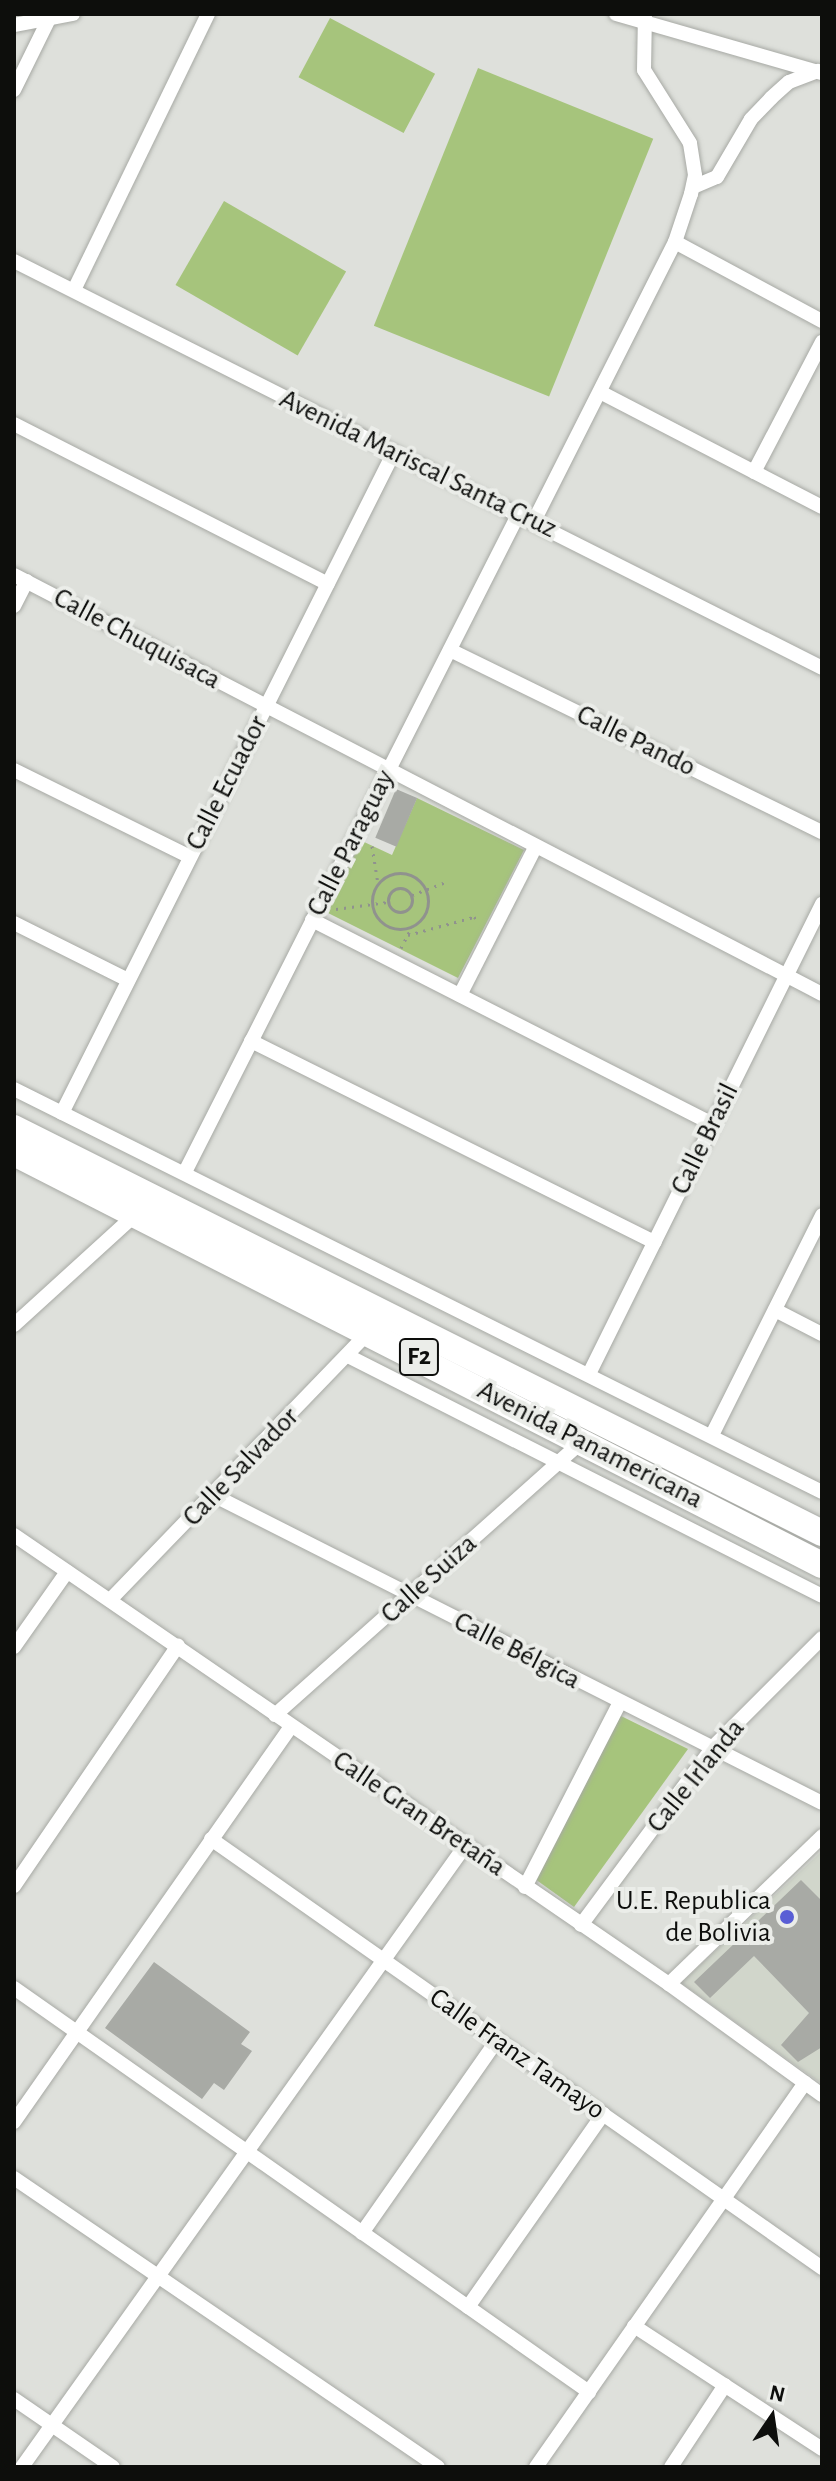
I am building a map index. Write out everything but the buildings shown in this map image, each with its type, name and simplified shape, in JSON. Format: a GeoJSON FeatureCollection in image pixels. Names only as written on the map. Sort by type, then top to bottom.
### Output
{"type":"FeatureCollection","features":[{"type":"Feature","properties":{"kind":"highway","name":"Avenida Panamericana"},"geometry":{"type":"LineString","coordinates":[[14,1128],[142,1204],[370,1331],[822,1565]]}},
{"type":"Feature","properties":{"kind":"highway","name":"Avenida Panamericana"},"geometry":{"type":"LineString","coordinates":[[14,1153],[142,1204],[822,1533]]}},
{"type":"Feature","properties":{"kind":"street"},"geometry":{"type":"LineString","coordinates":[[14,25],[73,14]]}},
{"type":"Feature","properties":{"kind":"street"},"geometry":{"type":"LineString","coordinates":[[74,290],[208,14]]}},
{"type":"Feature","properties":{"kind":"street"},"geometry":{"type":"LineString","coordinates":[[616,14],[644,16],[820,71]]}},
{"type":"Feature","properties":{"kind":"street"},"geometry":{"type":"LineString","coordinates":[[534,521],[675,242],[693,187],[690,143],[644,70],[644,16]]}},
{"type":"Feature","properties":{"kind":"street"},"geometry":{"type":"LineString","coordinates":[[14,90],[49,19]]}},
{"type":"Feature","properties":{"kind":"street"},"geometry":{"type":"LineString","coordinates":[[693,187],[717,177],[751,119],[771,98],[789,82],[820,71]]}},
{"type":"Feature","properties":{"kind":"street"},"geometry":{"type":"LineString","coordinates":[[675,242],[822,321]]}},
{"type":"Feature","properties":{"kind":"street","name":"Avenida Mariscal Santa Cruz"},"geometry":{"type":"LineString","coordinates":[[14,261],[822,668]]}},
{"type":"Feature","properties":{"kind":"street"},"geometry":{"type":"LineString","coordinates":[[754,472],[822,342]]}},
{"type":"Feature","properties":{"kind":"street"},"geometry":{"type":"LineString","coordinates":[[600,392],[822,507]]}},
{"type":"Feature","properties":{"kind":"street"},"geometry":{"type":"LineString","coordinates":[[14,424],[328,584]]}},
{"type":"Feature","properties":{"kind":"street","name":"Calle Ecuador"},"geometry":{"type":"LineString","coordinates":[[62,1113],[393,454]]}},
{"type":"Feature","properties":{"kind":"street","name":"Calle Paraguay"},"geometry":{"type":"LineString","coordinates":[[185,1172],[318,915],[518,515]]}},
{"type":"Feature","properties":{"kind":"street"},"geometry":{"type":"LineString","coordinates":[[14,606],[21,578]]}},
{"type":"Feature","properties":{"kind":"street","name":"Calle Chuquisaca"},"geometry":{"type":"LineString","coordinates":[[21,578],[387,772],[822,994]]}},
{"type":"Feature","properties":{"kind":"street","name":"Calle Pando"},"geometry":{"type":"LineString","coordinates":[[450,650],[822,832]]}},
{"type":"Feature","properties":{"kind":"street"},"geometry":{"type":"LineString","coordinates":[[14,770],[190,857]]}},
{"type":"Feature","properties":{"kind":"street"},"geometry":{"type":"LineString","coordinates":[[460,995],[535,848]]}},
{"type":"Feature","properties":{"kind":"street","name":"Calle Brasil"},"geometry":{"type":"LineString","coordinates":[[589,1374],[822,904]]}},
{"type":"Feature","properties":{"kind":"street"},"geometry":{"type":"LineString","coordinates":[[318,915],[460,995],[712,1124]]}},
{"type":"Feature","properties":{"kind":"street"},"geometry":{"type":"LineString","coordinates":[[14,923],[128,980]]}},
{"type":"Feature","properties":{"kind":"street"},"geometry":{"type":"LineString","coordinates":[[251,1041],[655,1242]]}},
{"type":"Feature","properties":{"kind":"street"},"geometry":{"type":"LineString","coordinates":[[14,1089],[822,1492]]}},
{"type":"Feature","properties":{"kind":"street"},"geometry":{"type":"LineString","coordinates":[[14,1325],[142,1204]]}},
{"type":"Feature","properties":{"kind":"street"},"geometry":{"type":"LineString","coordinates":[[712,1435],[822,1215]]}},
{"type":"Feature","properties":{"kind":"street"},"geometry":{"type":"LineString","coordinates":[[775,1310],[822,1334]]}},
{"type":"Feature","properties":{"kind":"street","name":"Calle Salvador"},"geometry":{"type":"LineString","coordinates":[[110,1600],[370,1331]]}},
{"type":"Feature","properties":{"kind":"street"},"geometry":{"type":"LineString","coordinates":[[348,1356],[822,1596]]}},
{"type":"Feature","properties":{"kind":"street","name":"Calle Suiza"},"geometry":{"type":"LineString","coordinates":[[275,1715],[582,1441]]}},
{"type":"Feature","properties":{"kind":"street","name":"Calle Bélgica"},"geometry":{"type":"LineString","coordinates":[[213,1495],[822,1803]]}},
{"type":"Feature","properties":{"kind":"street","name":"Calle Gran Bretaña"},"geometry":{"type":"LineString","coordinates":[[14,1535],[669,1984],[822,2095]]}},
{"type":"Feature","properties":{"kind":"street"},"geometry":{"type":"LineString","coordinates":[[14,1647],[67,1572]]}},
{"type":"Feature","properties":{"kind":"street","name":"Calle Irlanda"},"geometry":{"type":"LineString","coordinates":[[581,1925],[713,1747],[822,1638]]}},
{"type":"Feature","properties":{"kind":"street"},"geometry":{"type":"LineString","coordinates":[[14,1886],[178,1646]]}},
{"type":"Feature","properties":{"kind":"street"},"geometry":{"type":"LineString","coordinates":[[525,1887],[620,1702]]}},
{"type":"Feature","properties":{"kind":"street"},"geometry":{"type":"LineString","coordinates":[[14,2122],[291,1727]]}},
{"type":"Feature","properties":{"kind":"street"},"geometry":{"type":"LineString","coordinates":[[669,1984],[822,1836]]}},
{"type":"Feature","properties":{"kind":"street","name":"Calle Franz Tamayo"},"geometry":{"type":"LineString","coordinates":[[211,1839],[822,2268]]}},
{"type":"Feature","properties":{"kind":"street"},"geometry":{"type":"LineString","coordinates":[[22,2467],[465,1846]]}},
{"type":"Feature","properties":{"kind":"street"},"geometry":{"type":"LineString","coordinates":[[14,1988],[589,2392]]}},
{"type":"Feature","properties":{"kind":"street"},"geometry":{"type":"LineString","coordinates":[[362,2233],[497,2040]]}},
{"type":"Feature","properties":{"kind":"street"},"geometry":{"type":"LineString","coordinates":[[536,2467],[805,2083]]}},
{"type":"Feature","properties":{"kind":"street"},"geometry":{"type":"LineString","coordinates":[[468,2307],[603,2114]]}},
{"type":"Feature","properties":{"kind":"street"},"geometry":{"type":"LineString","coordinates":[[14,2178],[438,2467]]}},
{"type":"Feature","properties":{"kind":"street"},"geometry":{"type":"LineString","coordinates":[[634,2326],[822,2449]]}},
{"type":"Feature","properties":{"kind":"street"},"geometry":{"type":"LineString","coordinates":[[671,2467],[725,2385]]}},
{"type":"Feature","properties":{"kind":"street"},"geometry":{"type":"LineString","coordinates":[[14,2399],[113,2467]]}},
{"type":"Feature","properties":{"kind":"path"},"geometry":{"type":"LineString","coordinates":[[372,846],[378,883],[373,905],[385,924],[412,926]]}},
{"type":"Feature","properties":{"kind":"path"},"geometry":{"type":"LineString","coordinates":[[378,883],[403,873],[425,887],[428,905],[412,926],[401,949]]}},
{"type":"Feature","properties":{"kind":"path"},"geometry":{"type":"LineString","coordinates":[[388,902],[392,909],[404,912],[411,896],[425,887],[446,882]]}},
{"type":"Feature","properties":{"kind":"path"},"geometry":{"type":"LineString","coordinates":[[388,902],[395,889],[411,896]]}},
{"type":"Feature","properties":{"kind":"path"},"geometry":{"type":"LineString","coordinates":[[318,915],[388,902]]}},
{"type":"Feature","properties":{"kind":"path"},"geometry":{"type":"LineString","coordinates":[[408,935],[474,917],[486,923]]}},
{"type":"Feature","properties":{"kind":"shaded area","name":"U.E. Republica de Bolivia"},"geometry":{"type":"Polygon","coordinates":[[[822,1851],[822,2084],[681,1983],[822,1851]]]}},
{"type":"Feature","properties":{"kind":"green space"},"geometry":{"type":"Polygon","coordinates":[[[330,18],[435,74],[404,133],[299,77],[330,18]]]}},
{"type":"Feature","properties":{"kind":"green space"},"geometry":{"type":"Polygon","coordinates":[[[478,68],[653,139],[549,397],[374,326],[478,68]]]}},
{"type":"Feature","properties":{"kind":"green space"},"geometry":{"type":"Polygon","coordinates":[[[224,201],[346,271],[298,356],[176,285],[224,201]]]}},
{"type":"Feature","properties":{"kind":"green space"},"geometry":{"type":"Polygon","coordinates":[[[417,798],[524,850],[458,978],[324,911],[362,841],[392,855],[417,798]]]}},
{"type":"Feature","properties":{"kind":"green space"},"geometry":{"type":"Polygon","coordinates":[[[619,1715],[688,1749],[574,1907],[535,1879],[619,1715]]]}},
{"type":"Feature","properties":{"kind":"place","name":"U.E. Republica de Bolivia"},"geometry":{"type":"Point","coordinates":[787,1917]}}]}
